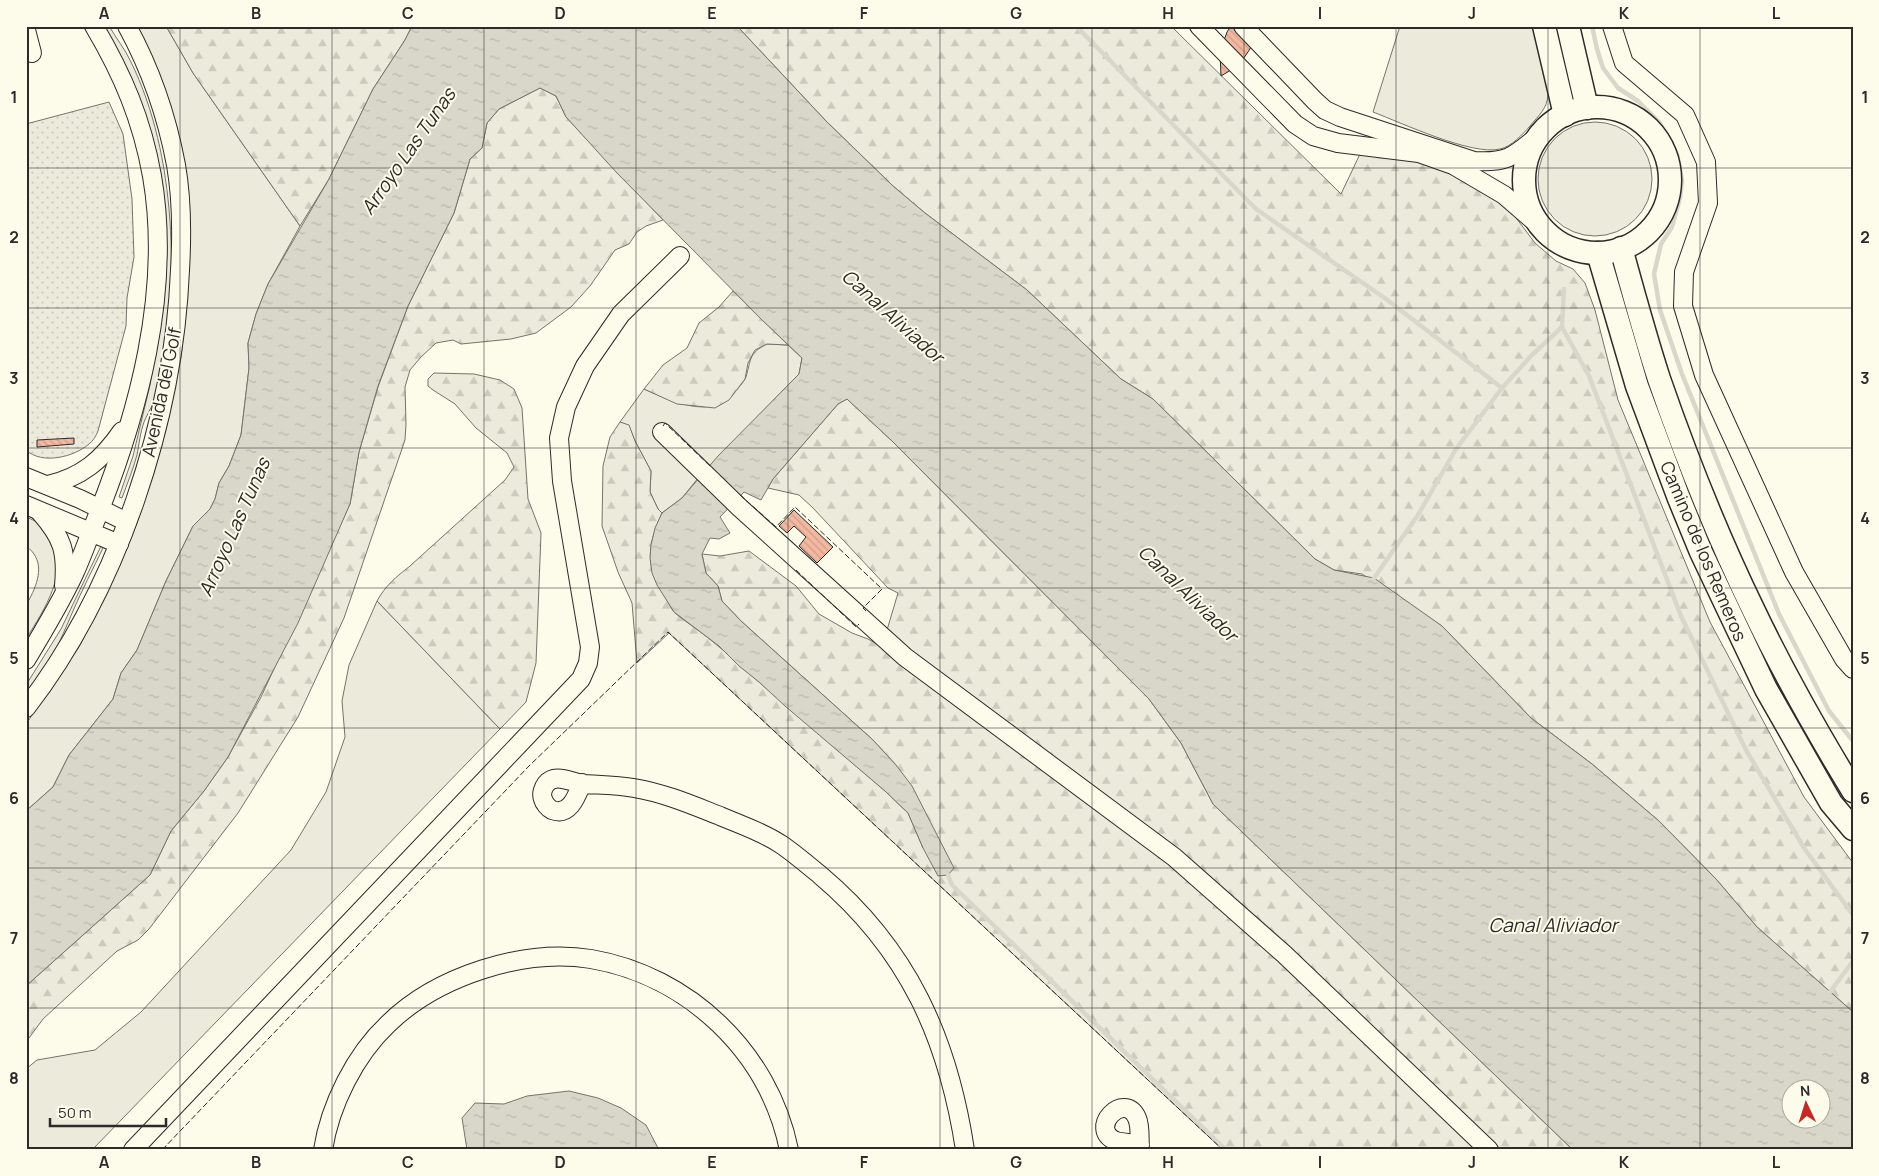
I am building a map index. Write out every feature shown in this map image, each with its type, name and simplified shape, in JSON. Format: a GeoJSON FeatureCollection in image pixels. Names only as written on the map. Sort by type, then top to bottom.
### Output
{"type":"FeatureCollection","features":[{"type":"Feature","properties":{"kind":"main road"},"geometry":{"type":"LineString","coordinates":[[1544,26],[1565,114]]}},
{"type":"Feature","properties":{"kind":"main road"},"geometry":{"type":"LineString","coordinates":[[1568,26],[1588,108]]}},
{"type":"Feature","properties":{"kind":"main road"},"geometry":{"type":"LineString","coordinates":[[1588,108],[1608,108],[1628,114],[1644,124],[1658,139],[1666,157],[1670,177],[1668,197],[1661,215],[1649,231],[1633,243],[1621,248],[1598,253],[1575,250],[1557,242],[1542,228],[1531,212],[1524,193],[1524,173],[1528,154],[1538,136],[1552,122],[1565,114],[1588,108]]}},
{"type":"Feature","properties":{"kind":"main road","name":"Camino de los Remeros"},"geometry":{"type":"LineString","coordinates":[[1621,248],[1659,378],[1719,533],[1753,610],[1804,709],[1853,791]]}},
{"type":"Feature","properties":{"kind":"main road","name":"Camino de los Remeros"},"geometry":{"type":"LineString","coordinates":[[1598,253],[1637,386],[1701,552],[1766,688],[1831,803],[1853,829]]}},
{"type":"Feature","properties":{"kind":"street","name":"Avenida del Golf"},"geometry":{"type":"LineString","coordinates":[[26,660],[74,574],[114,472],[145,362],[153,318],[157,266],[157,213],[152,176],[140,126],[130,96],[108,49],[94,26]]}},
{"type":"Feature","properties":{"kind":"street","name":"Avenida del Golf"},"geometry":{"type":"LineString","coordinates":[[26,708],[49,679],[77,631],[119,544],[142,480],[170,365],[176,330],[182,239],[176,165],[168,129],[145,64],[127,26]]}},
{"type":"Feature","properties":{"kind":"street"},"geometry":{"type":"LineString","coordinates":[[1199,26],[1295,124],[1313,136],[1338,143],[1419,153],[1453,165],[1504,195],[1542,228]]}},
{"type":"Feature","properties":{"kind":"street"},"geometry":{"type":"LineString","coordinates":[[1243,26],[1315,101],[1325,110],[1340,117],[1474,161],[1494,162],[1516,155],[1538,136]]}},
{"type":"Feature","properties":{"kind":"street"},"geometry":{"type":"LineString","coordinates":[[1612,26],[1624,63],[1685,115],[1706,162],[1708,203],[1684,272],[1683,306],[1704,375],[1794,572],[1844,659],[1853,669]]}},
{"type":"Feature","properties":{"kind":"street"},"geometry":{"type":"LineString","coordinates":[[26,30],[32,53]]}},
{"type":"Feature","properties":{"kind":"street"},"geometry":{"type":"LineString","coordinates":[[133,1150],[581,679],[588,663],[590,647],[562,481],[559,438],[566,408],[585,366],[621,314],[680,256]]}},
{"type":"Feature","properties":{"kind":"street"},"geometry":{"type":"LineString","coordinates":[[48,485],[65,481],[86,469],[108,451],[131,416]]}},
{"type":"Feature","properties":{"kind":"street"},"geometry":{"type":"LineString","coordinates":[[662,432],[739,507],[905,657],[1174,857],[1284,954],[1489,1150]]}},
{"type":"Feature","properties":{"kind":"street"},"geometry":{"type":"LineString","coordinates":[[26,477],[48,485],[127,522]]}},
{"type":"Feature","properties":{"kind":"street"},"geometry":{"type":"LineString","coordinates":[[33,508],[119,544]]}},
{"type":"Feature","properties":{"kind":"street"},"geometry":{"type":"LineString","coordinates":[[33,508],[52,526],[65,551],[64,593]]}},
{"type":"Feature","properties":{"kind":"street"},"geometry":{"type":"LineString","coordinates":[[582,784],[634,788],[667,796],[750,828],[781,844],[852,904],[868,921],[906,972],[918,995],[946,1063],[955,1093],[965,1150]]}},
{"type":"Feature","properties":{"kind":"street"},"geometry":{"type":"LineString","coordinates":[[323,1150],[328,1123],[341,1092],[356,1065],[388,1024],[408,1007],[457,979],[493,966],[554,957],[590,959],[626,968],[689,998],[732,1037],[756,1069],[771,1096],[790,1150]]}},
{"type":"Feature","properties":{"kind":"green space"},"geometry":{"type":"Polygon","coordinates":[[[101,26],[109,26],[123,48],[131,62],[146,99],[158,138],[170,220],[170,304],[160,384],[144,422],[137,455],[122,498],[119,497],[133,456],[150,385],[159,331],[163,222],[101,26]]]}},
{"type":"Feature","properties":{"kind":"green space"},"geometry":{"type":"Polygon","coordinates":[[[132,26],[166,26],[193,73],[300,226],[268,284],[256,314],[248,343],[249,368],[241,435],[229,466],[219,483],[215,499],[210,509],[193,526],[166,581],[137,650],[121,673],[113,699],[69,755],[53,787],[26,811],[26,724],[79,647],[116,572],[137,523],[166,429],[181,357],[186,313],[189,236],[132,26]]]}},
{"type":"Feature","properties":{"kind":"green space"},"geometry":{"type":"Polygon","coordinates":[[[166,26],[412,26],[373,89],[329,179],[300,226],[193,73],[166,26]]]}},
{"type":"Feature","properties":{"kind":"green space"},"geometry":{"type":"Polygon","coordinates":[[[737,26],[1171,26],[1341,194],[1360,154],[1420,162],[1455,174],[1504,202],[1535,243],[1556,261],[1573,269],[1585,283],[1595,310],[1618,400],[1710,622],[1804,797],[1853,863],[1853,1012],[1757,927],[1716,879],[1659,821],[1592,764],[1531,718],[1442,626],[1362,574],[1334,570],[1315,559],[1153,399],[1121,379],[1027,290],[925,213],[893,186],[826,121],[737,26]]]}},
{"type":"Feature","properties":{"kind":"green space"},"geometry":{"type":"Polygon","coordinates":[[[1400,26],[1536,26],[1548,86],[1548,99],[1544,108],[1527,129],[1512,143],[1504,148],[1488,150],[1455,143],[1373,112],[1400,26]]]}},
{"type":"Feature","properties":{"kind":"green space"},"geometry":{"type":"Polygon","coordinates":[[[540,88],[556,96],[566,117],[663,220],[646,226],[637,232],[629,244],[615,250],[590,286],[571,307],[536,333],[511,339],[461,344],[453,340],[436,343],[410,370],[405,387],[405,440],[344,618],[298,717],[238,813],[149,929],[138,940],[117,951],[43,1019],[26,1042],[26,986],[150,875],[171,831],[204,791],[228,757],[261,697],[350,504],[359,452],[378,387],[408,306],[454,213],[470,159],[482,148],[487,123],[499,109],[540,88]]]}},
{"type":"Feature","properties":{"kind":"green space"},"geometry":{"type":"Polygon","coordinates":[[[109,102],[123,134],[132,199],[134,257],[127,298],[126,326],[98,431],[94,438],[83,449],[67,456],[58,458],[40,457],[26,450],[26,124],[109,102]]]}},
{"type":"Feature","properties":{"kind":"green space"},"geometry":{"type":"Polygon","coordinates":[[[1595,122],[1617,127],[1635,139],[1647,157],[1652,179],[1647,201],[1635,219],[1617,231],[1595,236],[1573,231],[1555,219],[1543,201],[1538,179],[1543,157],[1555,139],[1573,127],[1595,122]]]}},
{"type":"Feature","properties":{"kind":"green space"},"geometry":{"type":"Polygon","coordinates":[[[733,291],[788,345],[767,344],[755,350],[748,363],[745,379],[729,400],[715,408],[677,404],[644,389],[663,365],[687,348],[699,323],[719,307],[733,291]]]}},
{"type":"Feature","properties":{"kind":"green space"},"geometry":{"type":"Polygon","coordinates":[[[767,344],[788,345],[802,358],[799,374],[710,466],[666,424],[655,434],[699,477],[682,498],[662,513],[650,492],[651,471],[629,426],[620,422],[644,389],[667,399],[691,406],[704,407],[726,401],[745,379],[754,354],[767,344]]]}},
{"type":"Feature","properties":{"kind":"green space"},"geometry":{"type":"Polygon","coordinates":[[[434,373],[474,374],[500,380],[514,389],[522,408],[528,499],[541,533],[536,663],[526,702],[500,729],[377,601],[391,582],[505,480],[514,467],[507,453],[476,428],[455,404],[428,386],[428,379],[434,373]]]}},
{"type":"Feature","properties":{"kind":"green space"},"geometry":{"type":"Polygon","coordinates":[[[847,399],[892,441],[1149,699],[1181,743],[1213,804],[1573,1150],[1501,1150],[1296,954],[906,651],[887,630],[898,593],[888,588],[799,495],[768,488],[773,479],[838,404],[847,399]]]}},
{"type":"Feature","properties":{"kind":"green space"},"geometry":{"type":"Polygon","coordinates":[[[620,422],[629,425],[651,471],[650,492],[662,513],[653,536],[650,556],[651,566],[672,610],[718,646],[885,791],[908,813],[923,848],[896,765],[873,740],[741,621],[722,601],[718,586],[706,573],[702,554],[720,556],[749,551],[796,586],[819,614],[852,633],[879,645],[1174,866],[1294,971],[1480,1150],[1223,1150],[669,633],[637,663],[632,603],[618,572],[602,526],[603,466],[610,437],[620,422]]]}},
{"type":"Feature","properties":{"kind":"green space"},"geometry":{"type":"Polygon","coordinates":[[[26,517],[39,524],[49,536],[58,562],[53,589],[26,639],[26,607],[37,582],[39,569],[36,557],[26,546],[26,517]]]}},
{"type":"Feature","properties":{"kind":"green space"},"geometry":{"type":"Polygon","coordinates":[[[101,546],[103,548],[53,656],[26,699],[26,685],[61,629],[101,546]]]}},
{"type":"Feature","properties":{"kind":"green space"},"geometry":{"type":"Polygon","coordinates":[[[377,601],[500,729],[92,1150],[26,1150],[26,1069],[37,1060],[95,1050],[141,1012],[291,850],[326,792],[345,737],[342,701],[349,665],[377,601]]]}},
{"type":"Feature","properties":{"kind":"water","name":"Canal Aliviador"},"geometry":{"type":"Polygon","coordinates":[[[412,26],[737,26],[826,121],[893,186],[925,213],[1027,290],[1121,379],[1153,399],[1315,559],[1334,570],[1374,578],[1442,626],[1531,718],[1592,764],[1659,821],[1716,879],[1757,927],[1853,1012],[1853,1150],[1573,1150],[1213,804],[1181,743],[1149,699],[892,441],[847,399],[838,404],[773,479],[761,500],[744,492],[720,517],[730,533],[719,539],[710,538],[702,554],[706,573],[718,586],[722,601],[741,621],[873,740],[912,786],[954,868],[948,875],[938,876],[923,848],[908,813],[885,791],[739,666],[719,646],[674,612],[657,585],[652,573],[650,558],[655,528],[662,513],[682,498],[718,456],[799,374],[802,358],[617,173],[566,117],[556,96],[540,88],[499,109],[487,123],[482,148],[470,159],[454,213],[408,306],[378,386],[359,452],[350,504],[298,623],[228,757],[204,791],[171,831],[150,875],[26,986],[26,811],[53,787],[69,755],[113,699],[121,673],[137,650],[166,581],[193,526],[210,509],[215,499],[219,483],[229,466],[241,435],[249,368],[248,343],[256,314],[268,284],[329,179],[373,89],[412,26]]]}},
{"type":"Feature","properties":{"kind":"water"},"geometry":{"type":"Polygon","coordinates":[[[569,1091],[598,1098],[621,1108],[646,1125],[659,1150],[467,1150],[462,1118],[475,1103],[504,1104],[527,1096],[569,1091]]]}},
{"type":"Feature","properties":{"kind":"building"},"geometry":{"type":"Polygon","coordinates":[[[1231,26],[1258,26],[1250,49],[1239,65],[1221,76],[1220,52],[1231,26]]]}},
{"type":"Feature","properties":{"kind":"building"},"geometry":{"type":"Polygon","coordinates":[[[74,438],[74,444],[37,447],[37,440],[74,438]]]}},
{"type":"Feature","properties":{"kind":"building"},"geometry":{"type":"Polygon","coordinates":[[[794,510],[833,547],[817,563],[799,546],[806,537],[794,526],[787,533],[779,526],[794,510]]]}},
{"type":"Feature","properties":{"kind":"waterway"},"geometry":{"type":"LineString","coordinates":[[1076,26],[1256,209],[1386,299],[1502,388]]}},
{"type":"Feature","properties":{"kind":"waterway"},"geometry":{"type":"LineString","coordinates":[[1592,26],[1603,68],[1618,88],[1638,101],[1659,122],[1677,154],[1682,181],[1680,198],[1672,227],[1661,244],[1654,274],[1660,310],[1682,374],[1779,614],[1829,711],[1853,741]]}},
{"type":"Feature","properties":{"kind":"waterway"},"geometry":{"type":"LineString","coordinates":[[1564,289],[1562,327],[1589,376],[1681,616],[1746,750],[1804,848],[1853,915]]}},
{"type":"Feature","properties":{"kind":"waterway"},"geometry":{"type":"LineString","coordinates":[[1374,578],[1418,515],[1456,449],[1502,388],[1531,356],[1562,327]]}},
{"type":"Feature","properties":{"kind":"waterway"},"geometry":{"type":"LineString","coordinates":[[948,875],[952,885],[1226,1150]]}},
{"type":"Feature","properties":{"kind":"waterway"},"geometry":{"type":"LineString","coordinates":[[1830,992],[1853,961]]}},
{"type":"Feature","properties":{"kind":"fence"},"geometry":{"type":"LineString","coordinates":[[663,426],[665,423],[710,466]]}},
{"type":"Feature","properties":{"kind":"fence"},"geometry":{"type":"LineString","coordinates":[[740,495],[776,527],[795,507],[882,589],[863,608],[866,611]]}},
{"type":"Feature","properties":{"kind":"fence"},"geometry":{"type":"LineString","coordinates":[[796,570],[856,627],[859,624]]}},
{"type":"Feature","properties":{"kind":"fence"},"geometry":{"type":"LineString","coordinates":[[162,1150],[529,766],[668,632],[1223,1150]]}},
{"type":"Feature","properties":{"kind":"water label","name":"Arroyo Las Tunas"},"geometry":{"type":"Point","coordinates":[408,151]}},
{"type":"Feature","properties":{"kind":"water label","name":"Arroyo Las Tunas"},"geometry":{"type":"Point","coordinates":[234,527]}}]}
